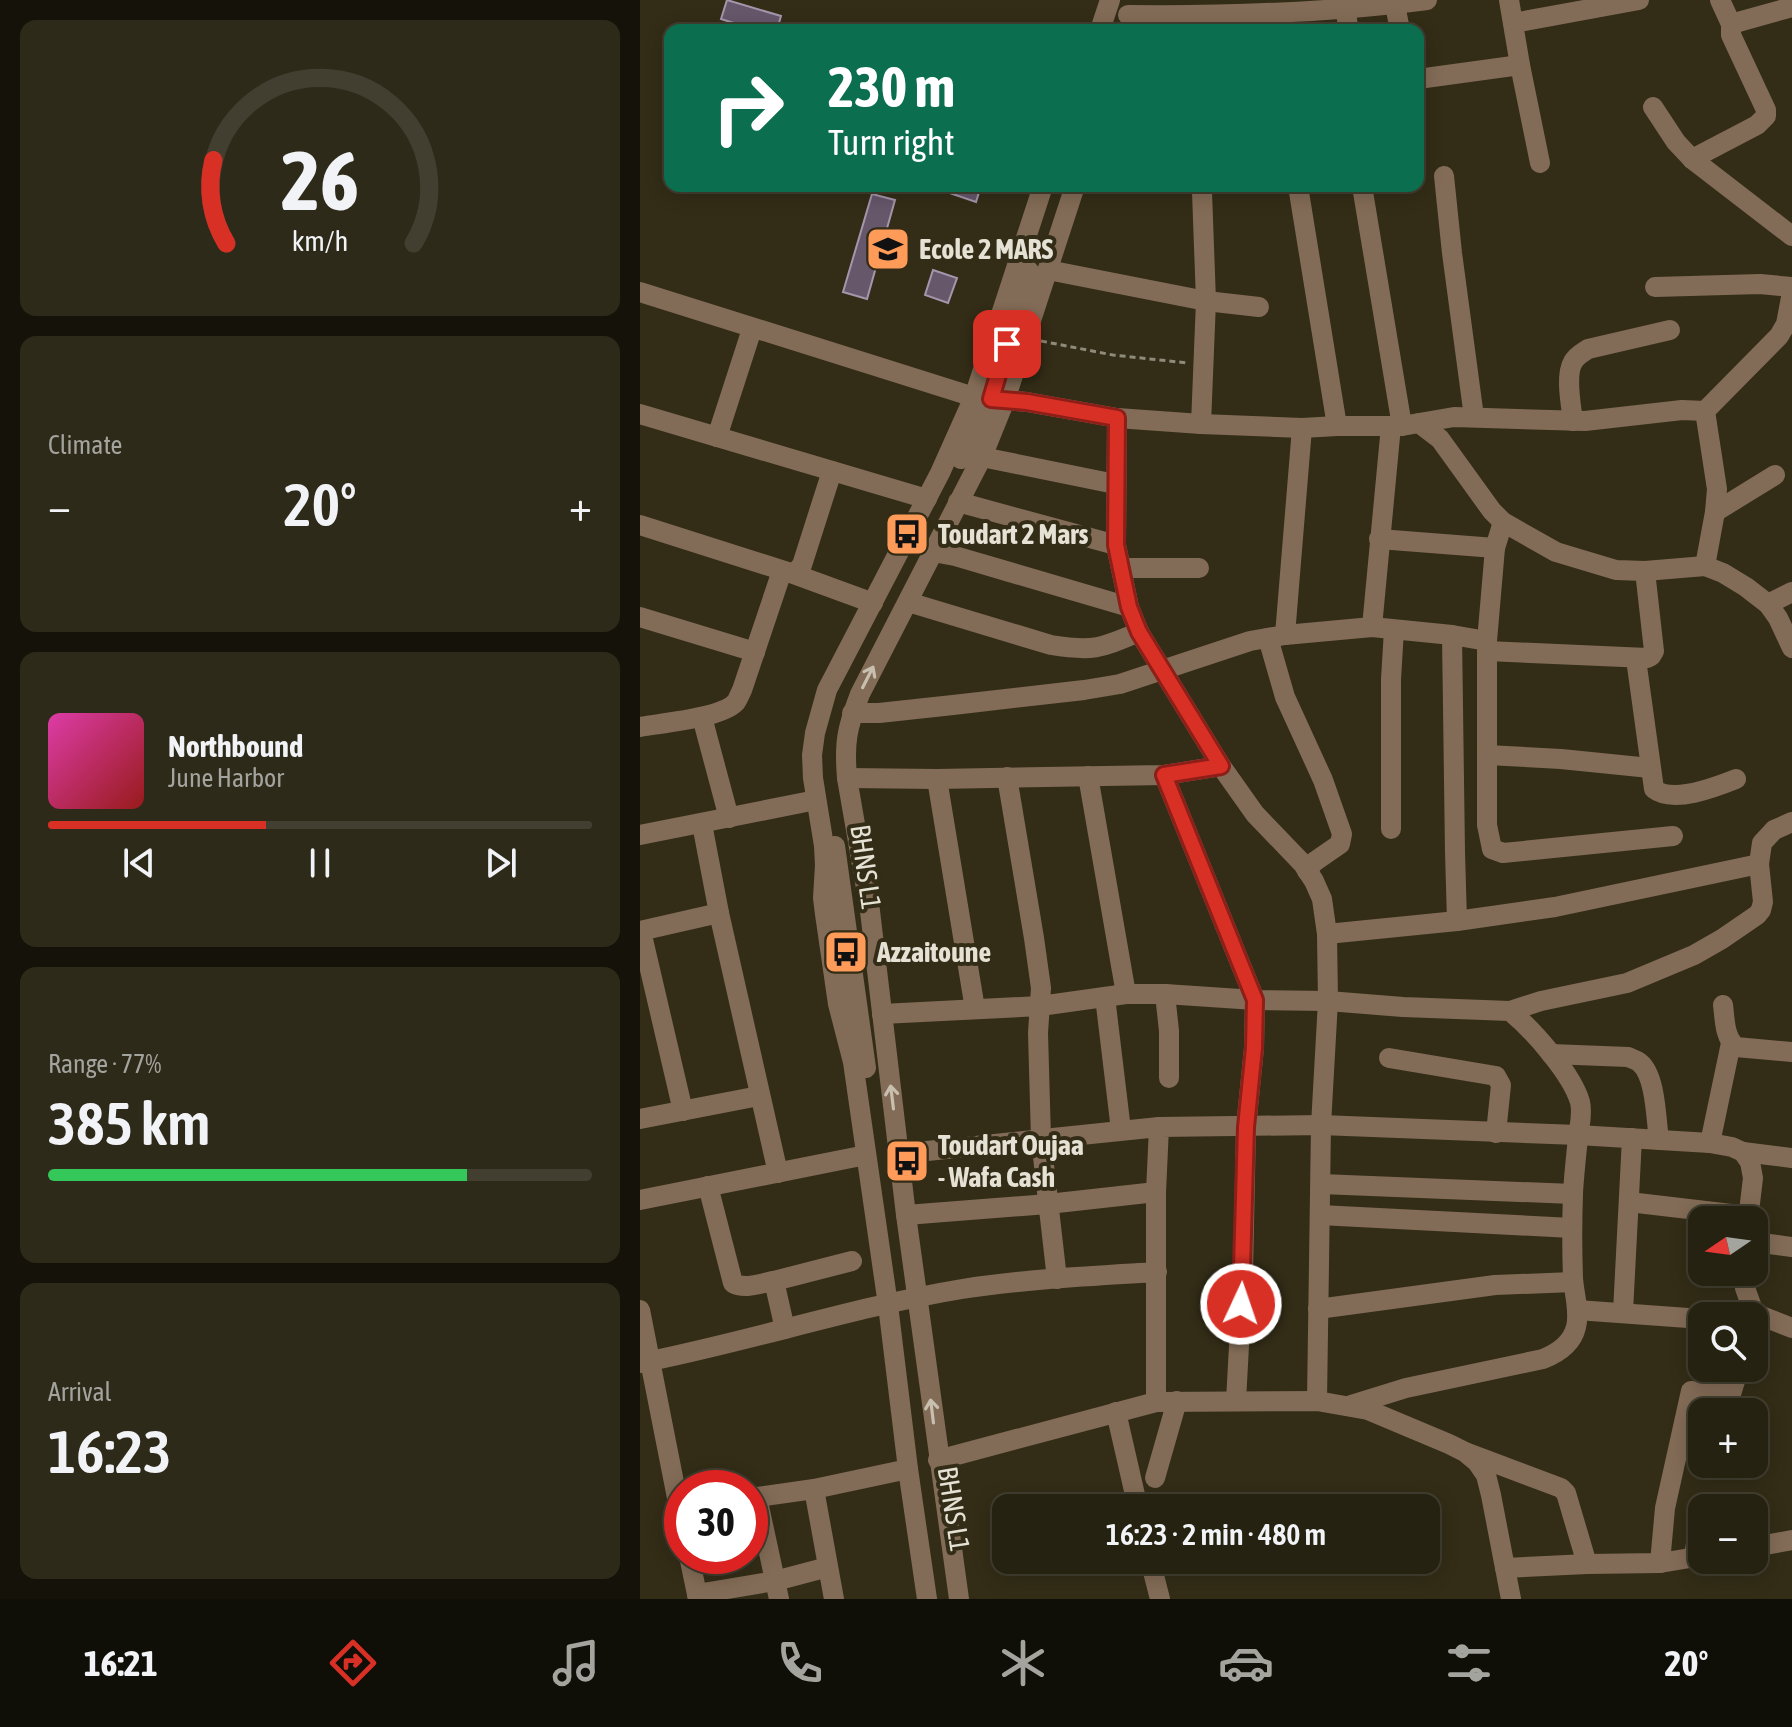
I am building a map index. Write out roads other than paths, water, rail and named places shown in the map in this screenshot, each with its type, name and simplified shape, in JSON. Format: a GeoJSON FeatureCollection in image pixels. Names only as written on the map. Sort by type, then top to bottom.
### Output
{"type":"FeatureCollection","features":[{"type":"Feature","properties":{"kind":"street"},"geometry":{"type":"LineString","coordinates":[[1095,24],[1102,0]]}},
{"type":"Feature","properties":{"kind":"street"},"geometry":{"type":"LineString","coordinates":[[1103,24],[1111,0]]}},
{"type":"Feature","properties":{"kind":"street"},"geometry":{"type":"LineString","coordinates":[[1128,15],[1211,15],[1427,0]]}},
{"type":"Feature","properties":{"kind":"street"},"geometry":{"type":"LineString","coordinates":[[1509,0],[1540,163]]}},
{"type":"Feature","properties":{"kind":"street"},"geometry":{"type":"LineString","coordinates":[[1513,23],[1639,0]]}},
{"type":"Feature","properties":{"kind":"street"},"geometry":{"type":"LineString","coordinates":[[1692,159],[1757,125],[1766,116],[1731,35],[1731,24],[1720,0]]}},
{"type":"Feature","properties":{"kind":"street"},"geometry":{"type":"LineString","coordinates":[[1394,2],[1399,24]]}},
{"type":"Feature","properties":{"kind":"street"},"geometry":{"type":"LineString","coordinates":[[1335,6],[1345,24]]}},
{"type":"Feature","properties":{"kind":"street"},"geometry":{"type":"LineString","coordinates":[[1731,24],[1792,7]]}},
{"type":"Feature","properties":{"kind":"street"},"geometry":{"type":"LineString","coordinates":[[1424,78],[1520,65]]}},
{"type":"Feature","properties":{"kind":"street"},"geometry":{"type":"LineString","coordinates":[[1653,107],[1676,142],[1692,159],[1792,236]]}},
{"type":"Feature","properties":{"kind":"street"},"geometry":{"type":"LineString","coordinates":[[1444,176],[1474,417]]}},
{"type":"Feature","properties":{"kind":"street"},"geometry":{"type":"LineString","coordinates":[[927,1599],[908,1469],[900,1302],[906,1215],[870,911],[847,778],[846,733],[860,694],[982,457],[988,398],[1041,192]]}},
{"type":"Feature","properties":{"kind":"street","name":"BHNS L1"},"geometry":{"type":"LineString","coordinates":[[937,1599],[900,1302],[826,783],[826,737],[838,696],[988,398],[1051,192]]}},
{"type":"Feature","properties":{"kind":"street"},"geometry":{"type":"LineString","coordinates":[[959,1599],[938,1460],[866,1155],[853,1062],[840,1014],[823,898],[824,846],[812,755],[827,690],[927,499],[1026,338],[1073,192]]}},
{"type":"Feature","properties":{"kind":"street"},"geometry":{"type":"LineString","coordinates":[[1201,424],[1206,301],[1202,192]]}},
{"type":"Feature","properties":{"kind":"street"},"geometry":{"type":"LineString","coordinates":[[1299,192],[1337,426]]}},
{"type":"Feature","properties":{"kind":"street"},"geometry":{"type":"LineString","coordinates":[[1363,192],[1404,425],[1379,539],[1372,627]]}},
{"type":"Feature","properties":{"kind":"street"},"geometry":{"type":"LineString","coordinates":[[1048,270],[1206,301],[1259,307]]}},
{"type":"Feature","properties":{"kind":"street"},"geometry":{"type":"LineString","coordinates":[[640,292],[752,329],[988,398],[1117,418],[1302,428],[1404,425],[1454,417],[1585,421],[1682,410],[1705,411],[1779,336],[1786,324],[1792,290],[1760,284],[1655,287]]}},
{"type":"Feature","properties":{"kind":"street"},"geometry":{"type":"LineString","coordinates":[[717,437],[752,329]]}},
{"type":"Feature","properties":{"kind":"street"},"geometry":{"type":"LineString","coordinates":[[1573,421],[1569,376],[1571,364],[1578,355],[1588,349],[1670,330]]}},
{"type":"Feature","properties":{"kind":"street"},"geometry":{"type":"LineString","coordinates":[[1765,352],[1792,346]]}},
{"type":"Feature","properties":{"kind":"street"},"geometry":{"type":"LineString","coordinates":[[1705,411],[1717,489],[1705,566]]}},
{"type":"Feature","properties":{"kind":"street"},"geometry":{"type":"LineString","coordinates":[[640,414],[927,499]]}},
{"type":"Feature","properties":{"kind":"street"},"geometry":{"type":"LineString","coordinates":[[1117,418],[1116,545],[1129,607],[1139,632],[1221,766],[1255,814],[1307,871],[1322,899],[1327,934],[1328,1001],[1321,1125],[1317,1401]]}},
{"type":"Feature","properties":{"kind":"street"},"geometry":{"type":"LineString","coordinates":[[1404,425],[1440,439],[1503,522],[1556,552],[1616,570],[1705,566],[1723,573],[1768,604],[1792,648]]}},
{"type":"Feature","properties":{"kind":"street"},"geometry":{"type":"LineString","coordinates":[[1302,428],[1276,636],[1285,697],[1323,780],[1342,834],[1340,844],[1314,862],[1307,871]]}},
{"type":"Feature","properties":{"kind":"street"},"geometry":{"type":"LineString","coordinates":[[982,457],[1115,484]]}},
{"type":"Feature","properties":{"kind":"street"},"geometry":{"type":"LineString","coordinates":[[786,572],[797,571],[802,565],[832,471]]}},
{"type":"Feature","properties":{"kind":"street"},"geometry":{"type":"LineString","coordinates":[[1715,512],[1775,475]]}},
{"type":"Feature","properties":{"kind":"street"},"geometry":{"type":"LineString","coordinates":[[958,502],[1116,545]]}},
{"type":"Feature","properties":{"kind":"street"},"geometry":{"type":"LineString","coordinates":[[1503,522],[1495,548],[1487,646],[1487,825],[1492,849],[1503,853],[1673,836]]}},
{"type":"Feature","properties":{"kind":"street"},"geometry":{"type":"LineString","coordinates":[[640,525],[873,603]]}},
{"type":"Feature","properties":{"kind":"street"},"geometry":{"type":"LineString","coordinates":[[1379,539],[1495,548]]}},
{"type":"Feature","properties":{"kind":"street"},"geometry":{"type":"LineString","coordinates":[[933,552],[1129,607]]}},
{"type":"Feature","properties":{"kind":"street"},"geometry":{"type":"LineString","coordinates":[[1122,568],[1199,568]]}},
{"type":"Feature","properties":{"kind":"street"},"geometry":{"type":"LineString","coordinates":[[852,713],[1084,690],[1120,684],[1250,641],[1372,627],[1452,635],[1487,646],[1647,658],[1654,651],[1645,571]]}},
{"type":"Feature","properties":{"kind":"street"},"geometry":{"type":"LineString","coordinates":[[640,727],[702,717],[727,709],[736,702],[786,572]]}},
{"type":"Feature","properties":{"kind":"street"},"geometry":{"type":"LineString","coordinates":[[1768,604],[1792,592]]}},
{"type":"Feature","properties":{"kind":"street"},"geometry":{"type":"LineString","coordinates":[[908,602],[1051,645],[1072,648],[1102,648],[1139,632]]}},
{"type":"Feature","properties":{"kind":"street"},"geometry":{"type":"LineString","coordinates":[[640,617],[755,652]]}},
{"type":"Feature","properties":{"kind":"street"},"geometry":{"type":"LineString","coordinates":[[1391,829],[1394,630]]}},
{"type":"Feature","properties":{"kind":"street"},"geometry":{"type":"LineString","coordinates":[[1452,635],[1457,921]]}},
{"type":"Feature","properties":{"kind":"street"},"geometry":{"type":"LineString","coordinates":[[1636,659],[1654,789],[1665,794],[1699,793],[1736,779]]}},
{"type":"Feature","properties":{"kind":"street"},"geometry":{"type":"LineString","coordinates":[[702,717],[729,818]]}},
{"type":"Feature","properties":{"kind":"street"},"geometry":{"type":"LineString","coordinates":[[1487,755],[1650,768]]}},
{"type":"Feature","properties":{"kind":"street"},"geometry":{"type":"LineString","coordinates":[[847,778],[1164,775],[1221,766]]}},
{"type":"Feature","properties":{"kind":"street"},"geometry":{"type":"LineString","coordinates":[[1164,775],[1255,1000],[1246,1127],[1236,1401]]}},
{"type":"Feature","properties":{"kind":"street"},"geometry":{"type":"LineString","coordinates":[[1088,776],[1116,995],[1121,1130]]}},
{"type":"Feature","properties":{"kind":"street"},"geometry":{"type":"LineString","coordinates":[[1007,777],[1041,988],[1038,1033],[1041,1139],[1057,1279]]}},
{"type":"Feature","properties":{"kind":"street"},"geometry":{"type":"LineString","coordinates":[[937,779],[975,1009]]}},
{"type":"Feature","properties":{"kind":"street"},"geometry":{"type":"LineString","coordinates":[[640,835],[816,800]]}},
{"type":"Feature","properties":{"kind":"street"},"geometry":{"type":"LineString","coordinates":[[882,1014],[1040,1006],[1116,995],[1165,994],[1510,1011],[1541,1001],[1627,983],[1694,955],[1722,939],[1761,910],[1759,864],[1762,843],[1774,830],[1792,822]]}},
{"type":"Feature","properties":{"kind":"street"},"geometry":{"type":"LineString","coordinates":[[702,824],[778,1173]]}},
{"type":"Feature","properties":{"kind":"street"},"geometry":{"type":"LineString","coordinates":[[1327,934],[1555,907],[1759,864]]}},
{"type":"Feature","properties":{"kind":"street"},"geometry":{"type":"LineString","coordinates":[[683,1111],[640,931],[719,913]]}},
{"type":"Feature","properties":{"kind":"street"},"geometry":{"type":"LineString","coordinates":[[1165,994],[1169,1078]]}},
{"type":"Feature","properties":{"kind":"street"},"geometry":{"type":"LineString","coordinates":[[1723,1005],[1728,1036],[1736,1047],[1792,1052]]}},
{"type":"Feature","properties":{"kind":"street"},"geometry":{"type":"LineString","coordinates":[[1351,1405],[1406,1388],[1543,1359],[1557,1354],[1567,1345],[1576,1328],[1572,1228],[1582,1117],[1580,1104],[1576,1091],[1551,1054],[1510,1011]]}},
{"type":"Feature","properties":{"kind":"street"},"geometry":{"type":"LineString","coordinates":[[1710,1143],[1731,1043]]}},
{"type":"Feature","properties":{"kind":"street"},"geometry":{"type":"LineString","coordinates":[[1551,1054],[1628,1057],[1639,1061],[1652,1087],[1659,1140]]}},
{"type":"Feature","properties":{"kind":"street"},"geometry":{"type":"LineString","coordinates":[[1389,1058],[1496,1076],[1501,1085],[1496,1133]]}},
{"type":"Feature","properties":{"kind":"street"},"geometry":{"type":"LineString","coordinates":[[640,1119],[759,1096]]}},
{"type":"Feature","properties":{"kind":"street"},"geometry":{"type":"LineString","coordinates":[[898,1154],[1159,1127],[1321,1125],[1710,1143],[1743,1152],[1792,1158]]}},
{"type":"Feature","properties":{"kind":"street"},"geometry":{"type":"LineString","coordinates":[[1155,1478],[1166,1402],[1157,1272],[1159,1127]]}},
{"type":"Feature","properties":{"kind":"street"},"geometry":{"type":"LineString","coordinates":[[1623,1312],[1632,1138]]}},
{"type":"Feature","properties":{"kind":"street"},"geometry":{"type":"LineString","coordinates":[[1743,1152],[1750,1162],[1753,1178],[1750,1206]]}},
{"type":"Feature","properties":{"kind":"street"},"geometry":{"type":"LineString","coordinates":[[640,1200],[866,1155]]}},
{"type":"Feature","properties":{"kind":"street"},"geometry":{"type":"LineString","coordinates":[[1321,1184],[1573,1194]]}},
{"type":"Feature","properties":{"kind":"street"},"geometry":{"type":"LineString","coordinates":[[708,1186],[733,1283],[738,1286],[774,1281],[852,1261]]}},
{"type":"Feature","properties":{"kind":"street"},"geometry":{"type":"LineString","coordinates":[[906,1215],[1156,1192]]}},
{"type":"Feature","properties":{"kind":"street"},"geometry":{"type":"LineString","coordinates":[[1629,1202],[1688,1210]]}},
{"type":"Feature","properties":{"kind":"street"},"geometry":{"type":"LineString","coordinates":[[1320,1215],[1572,1228]]}},
{"type":"Feature","properties":{"kind":"street"},"geometry":{"type":"LineString","coordinates":[[1768,1244],[1792,1247]]}},
{"type":"Feature","properties":{"kind":"street"},"geometry":{"type":"LineString","coordinates":[[646,1362],[964,1289],[1157,1272]]}},
{"type":"Feature","properties":{"kind":"street"},"geometry":{"type":"LineString","coordinates":[[774,1281],[785,1329]]}},
{"type":"Feature","properties":{"kind":"street"},"geometry":{"type":"LineString","coordinates":[[1318,1309],[1495,1285],[1573,1282]]}},
{"type":"Feature","properties":{"kind":"street"},"geometry":{"type":"LineString","coordinates":[[640,1310],[646,1362],[671,1470]]}},
{"type":"Feature","properties":{"kind":"street"},"geometry":{"type":"LineString","coordinates":[[1577,1310],[1688,1318]]}},
{"type":"Feature","properties":{"kind":"street"},"geometry":{"type":"LineString","coordinates":[[1768,1319],[1792,1328]]}},
{"type":"Feature","properties":{"kind":"street"},"geometry":{"type":"LineString","coordinates":[[1660,1563],[1665,1508],[1691,1391],[1731,1394],[1735,1382]]}},
{"type":"Feature","properties":{"kind":"street"},"geometry":{"type":"LineString","coordinates":[[938,1460],[1116,1412],[1166,1402],[1317,1401],[1351,1405],[1384,1415],[1465,1452],[1561,1488],[1566,1493],[1587,1564]]}},
{"type":"Feature","properties":{"kind":"street"},"geometry":{"type":"LineString","coordinates":[[1116,1412],[1135,1494]]}},
{"type":"Feature","properties":{"kind":"street"},"geometry":{"type":"LineString","coordinates":[[1465,1452],[1486,1475],[1511,1599]]}},
{"type":"Feature","properties":{"kind":"street"},"geometry":{"type":"LineString","coordinates":[[768,1496],[908,1469]]}},
{"type":"Feature","properties":{"kind":"street"},"geometry":{"type":"LineString","coordinates":[[814,1489],[834,1599]]}},
{"type":"Feature","properties":{"kind":"street"},"geometry":{"type":"LineString","coordinates":[[1768,1544],[1792,1540]]}},
{"type":"Feature","properties":{"kind":"street"},"geometry":{"type":"LineString","coordinates":[[768,1556],[777,1590]]}},
{"type":"Feature","properties":{"kind":"street"},"geometry":{"type":"LineString","coordinates":[[1505,1568],[1660,1563],[1688,1558]]}},
{"type":"Feature","properties":{"kind":"street"},"geometry":{"type":"LineString","coordinates":[[693,1574],[698,1596],[777,1590],[828,1567]]}},
{"type":"Feature","properties":{"kind":"street"},"geometry":{"type":"LineString","coordinates":[[1154,1574],[1160,1599]]}},
{"type":"Feature","properties":{"kind":"place","name":"Ecole 2 MARS"},"geometry":{"type":"Point","coordinates":[888,249]}},
{"type":"Feature","properties":{"kind":"place","name":"Toudart 2 Mars"},"geometry":{"type":"Point","coordinates":[907,534]}},
{"type":"Feature","properties":{"kind":"place","name":"Azzaitoune"},"geometry":{"type":"Point","coordinates":[846,952]}},
{"type":"Feature","properties":{"kind":"place","name":"Toudart Oujaa - Wafa Cash"},"geometry":{"type":"Point","coordinates":[907,1161]}}]}
